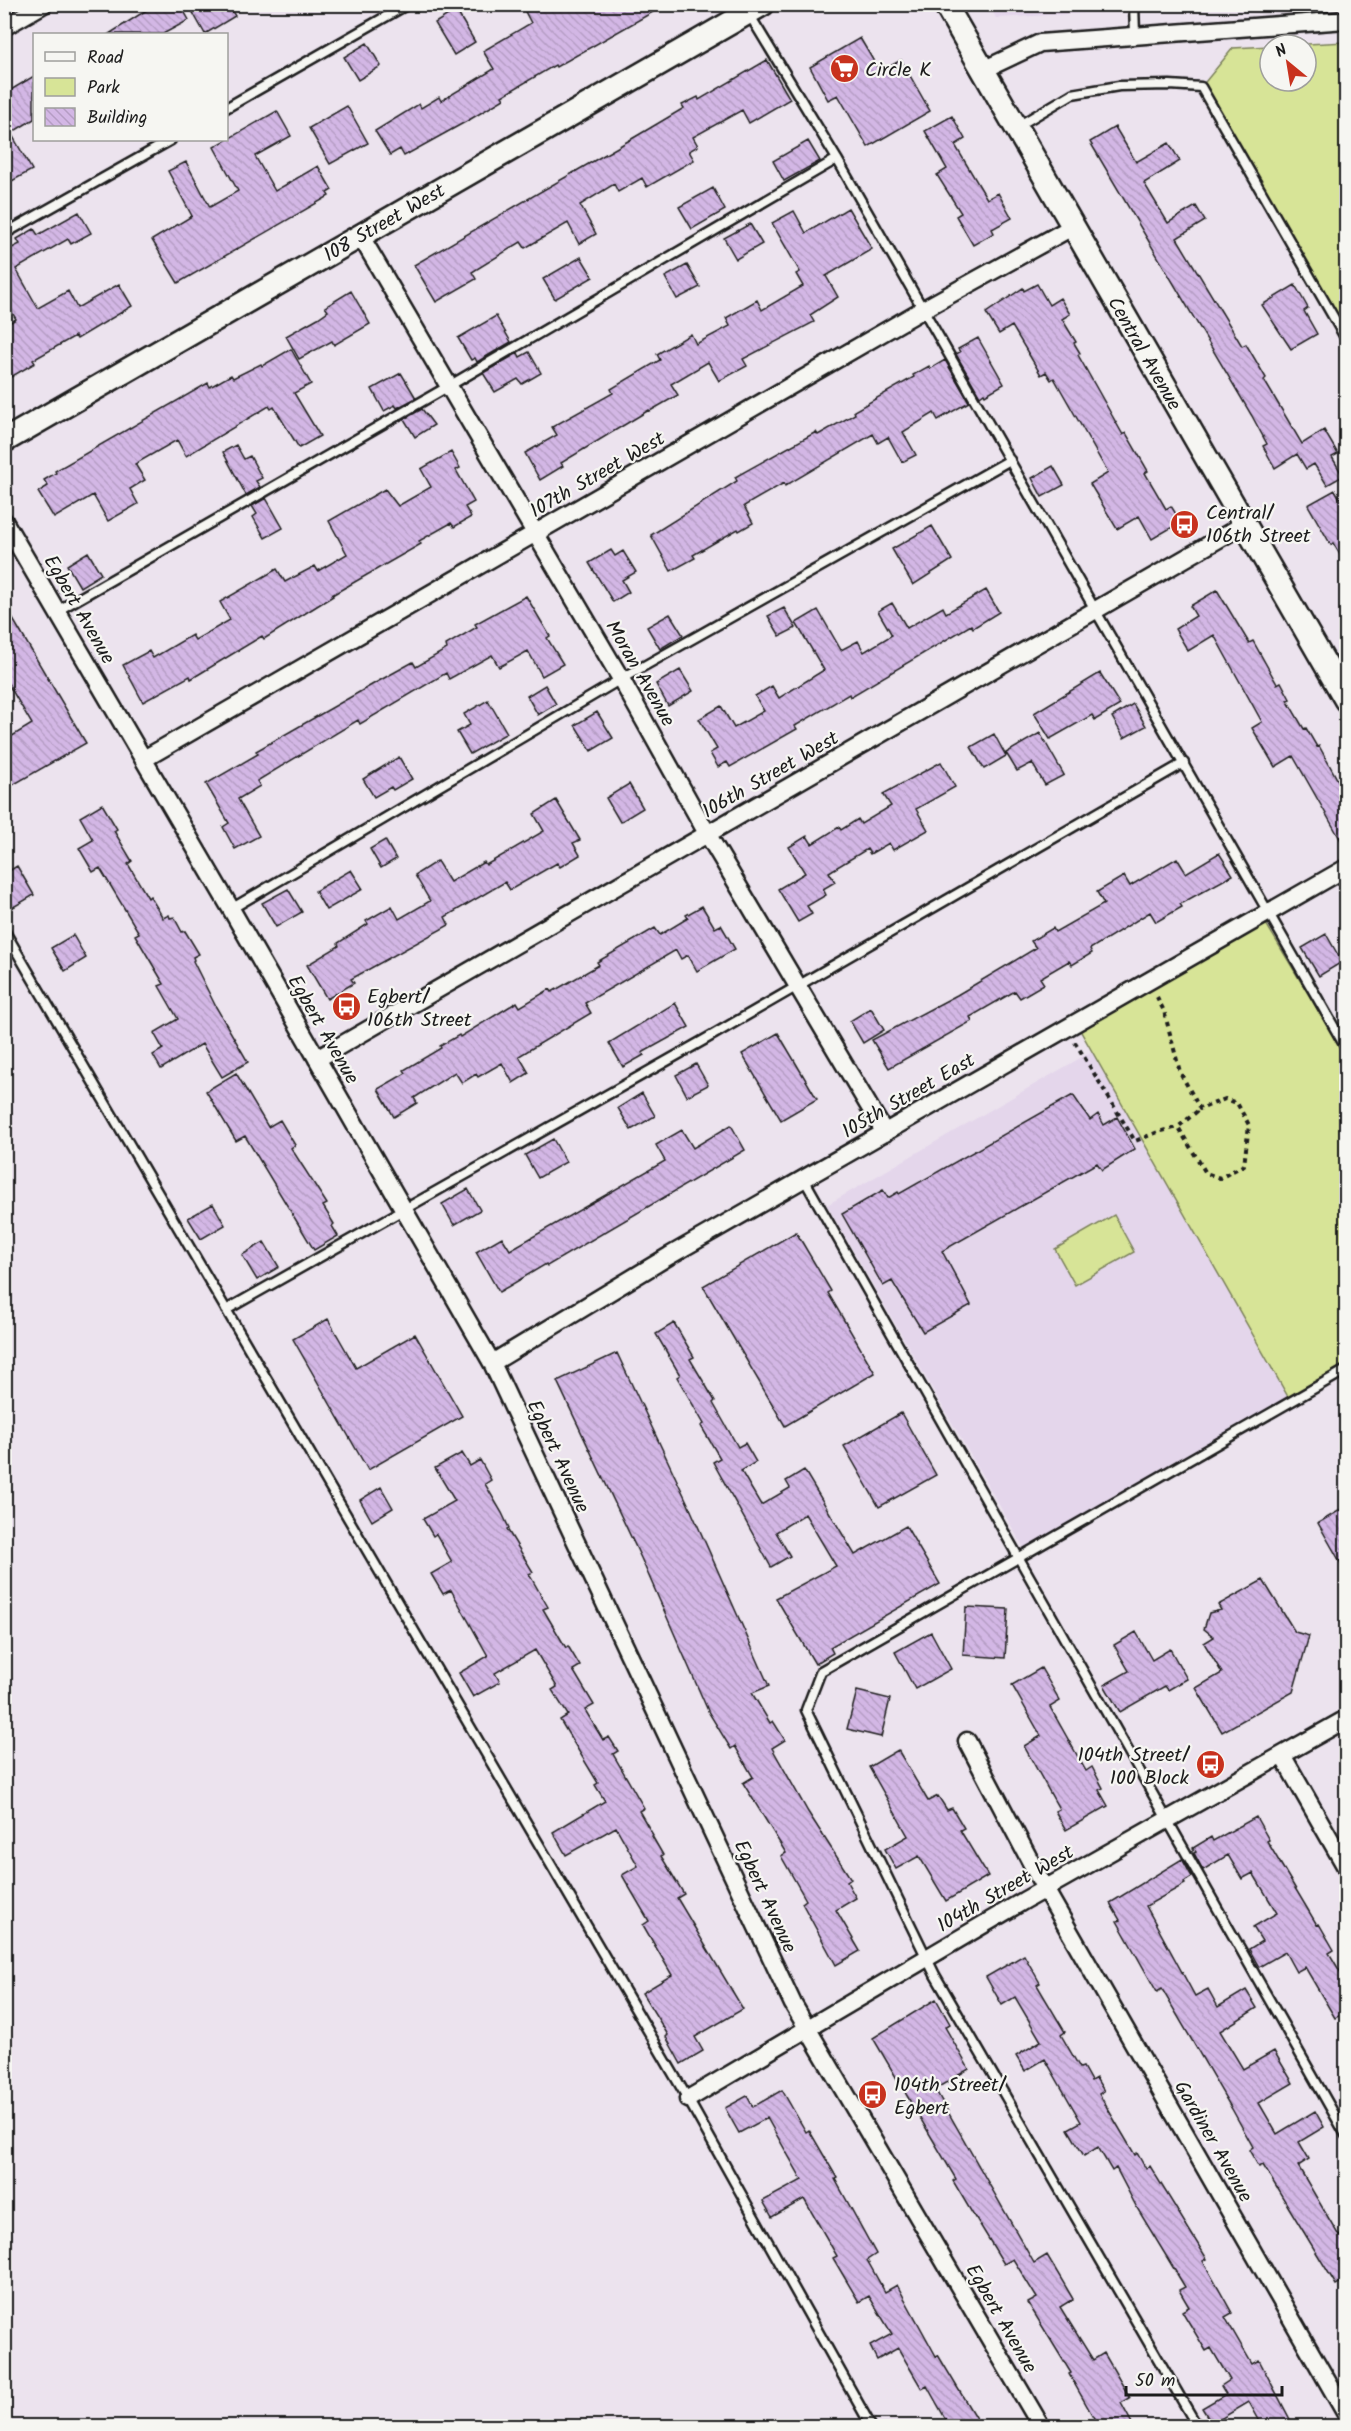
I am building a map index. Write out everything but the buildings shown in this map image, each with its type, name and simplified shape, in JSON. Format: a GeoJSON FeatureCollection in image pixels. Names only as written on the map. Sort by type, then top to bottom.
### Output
{"type":"FeatureCollection","features":[{"type":"Feature","properties":{"kind":"street"},"geometry":{"type":"LineString","coordinates":[[4,27],[44,4]]}},
{"type":"Feature","properties":{"kind":"street","name":"Central Avenue"},"geometry":{"type":"LineString","coordinates":[[948,5],[1015,127],[1243,525],[1347,700]]}},
{"type":"Feature","properties":{"kind":"street","name":"108 Street West"},"geometry":{"type":"LineString","coordinates":[[4,441],[751,7]]}},
{"type":"Feature","properties":{"kind":"street"},"geometry":{"type":"LineString","coordinates":[[983,70],[1040,43],[1135,34],[1347,20]]}},
{"type":"Feature","properties":{"kind":"street","name":"107th Street West"},"geometry":{"type":"LineString","coordinates":[[144,759],[922,310],[1072,227]]}},
{"type":"Feature","properties":{"kind":"street","name":"Moran Avenue"},"geometry":{"type":"LineString","coordinates":[[360,235],[537,533],[708,835],[885,1133]]}},
{"type":"Feature","properties":{"kind":"street","name":"Egbert Avenue"},"geometry":{"type":"LineString","coordinates":[[4,521],[231,909],[492,1363],[793,2004],[1041,2427]]}},
{"type":"Feature","properties":{"kind":"street","name":"106th Street West"},"geometry":{"type":"LineString","coordinates":[[316,1059],[1243,525]]}},
{"type":"Feature","properties":{"kind":"street","name":"105th Street East"},"geometry":{"type":"LineString","coordinates":[[492,1363],[669,1256],[1347,868]]}},
{"type":"Feature","properties":{"kind":"street","name":"104th Street West"},"geometry":{"type":"LineString","coordinates":[[688,2099],[927,1957],[1347,1719]]}},
{"type":"Feature","properties":{"kind":"street","name":"Gardiner Avenue"},"geometry":{"type":"LineString","coordinates":[[967,1741],[1045,1889],[1347,2414]]}},
{"type":"Feature","properties":{"kind":"street"},"geometry":{"type":"LineString","coordinates":[[1282,1755],[1347,1867]]}},
{"type":"Feature","properties":{"kind":"lane"},"geometry":{"type":"LineString","coordinates":[[228,107],[408,4]]}},
{"type":"Feature","properties":{"kind":"lane"},"geometry":{"type":"LineString","coordinates":[[1134,4],[1135,34]]}},
{"type":"Feature","properties":{"kind":"lane"},"geometry":{"type":"LineString","coordinates":[[751,7],[922,310],[1097,609],[1347,1048]]}},
{"type":"Feature","properties":{"kind":"lane"},"geometry":{"type":"LineString","coordinates":[[1015,127],[1072,94],[1119,87],[1170,85],[1201,87],[1347,339]]}},
{"type":"Feature","properties":{"kind":"lane"},"geometry":{"type":"LineString","coordinates":[[4,234],[169,141]]}},
{"type":"Feature","properties":{"kind":"lane"},"geometry":{"type":"LineString","coordinates":[[57,611],[449,386],[837,159]]}},
{"type":"Feature","properties":{"kind":"lane"},"geometry":{"type":"LineString","coordinates":[[231,909],[621,679],[1010,460]]}},
{"type":"Feature","properties":{"kind":"lane"},"geometry":{"type":"LineString","coordinates":[[226,1310],[1184,763]]}},
{"type":"Feature","properties":{"kind":"lane"},"geometry":{"type":"LineString","coordinates":[[4,930],[688,2099],[871,2427]]}},
{"type":"Feature","properties":{"kind":"lane"},"geometry":{"type":"LineString","coordinates":[[804,1179],[1021,1557],[1167,1820],[1347,2135]]}},
{"type":"Feature","properties":{"kind":"lane"},"geometry":{"type":"LineString","coordinates":[[1197,2427],[935,1975],[806,1710],[821,1671],[1347,1370]]}},
{"type":"Feature","properties":{"kind":"path"},"geometry":{"type":"LineString","coordinates":[[1160,1002],[1180,1072],[1200,1109]]}},
{"type":"Feature","properties":{"kind":"path"},"geometry":{"type":"LineString","coordinates":[[1079,1048],[1135,1141],[1178,1127],[1200,1109],[1226,1099],[1237,1103],[1250,1125],[1244,1165],[1220,1178],[1206,1173],[1178,1127]]}},
{"type":"Feature","properties":{"kind":"shaded area"},"geometry":{"type":"Polygon","coordinates":[[[989,5],[1231,5],[996,18],[989,5]]]}},
{"type":"Feature","properties":{"kind":"shaded area"},"geometry":{"type":"Polygon","coordinates":[[[1094,1050],[1293,1396],[1025,1550],[827,1205],[1094,1050]]]}},
{"type":"Feature","properties":{"kind":"green space"},"geometry":{"type":"Polygon","coordinates":[[[1346,42],[1346,339],[1201,87],[1233,48],[1258,47],[1258,93],[1318,93],[1318,43],[1346,42]]]}},
{"type":"Feature","properties":{"kind":"green space"},"geometry":{"type":"Polygon","coordinates":[[[1262,917],[1346,1057],[1346,1370],[1291,1402],[1076,1023],[1262,917]]]}},
{"type":"Feature","properties":{"kind":"green space"},"geometry":{"type":"Polygon","coordinates":[[[1114,1215],[1134,1252],[1075,1285],[1055,1249],[1114,1215]]]}},
{"type":"Feature","properties":{"kind":"place","name":"Circle K"},"geometry":{"type":"Point","coordinates":[844,69]}},
{"type":"Feature","properties":{"kind":"place","name":"Central/ 106th Street"},"geometry":{"type":"Point","coordinates":[1185,524]}},
{"type":"Feature","properties":{"kind":"place","name":"Egbert/ 106th Street"},"geometry":{"type":"Point","coordinates":[346,1007]}},
{"type":"Feature","properties":{"kind":"place","name":"104th Street/ 100 Block"},"geometry":{"type":"Point","coordinates":[1210,1765]}},
{"type":"Feature","properties":{"kind":"place","name":"104th Street/ Egbert"},"geometry":{"type":"Point","coordinates":[873,2095]}}]}
